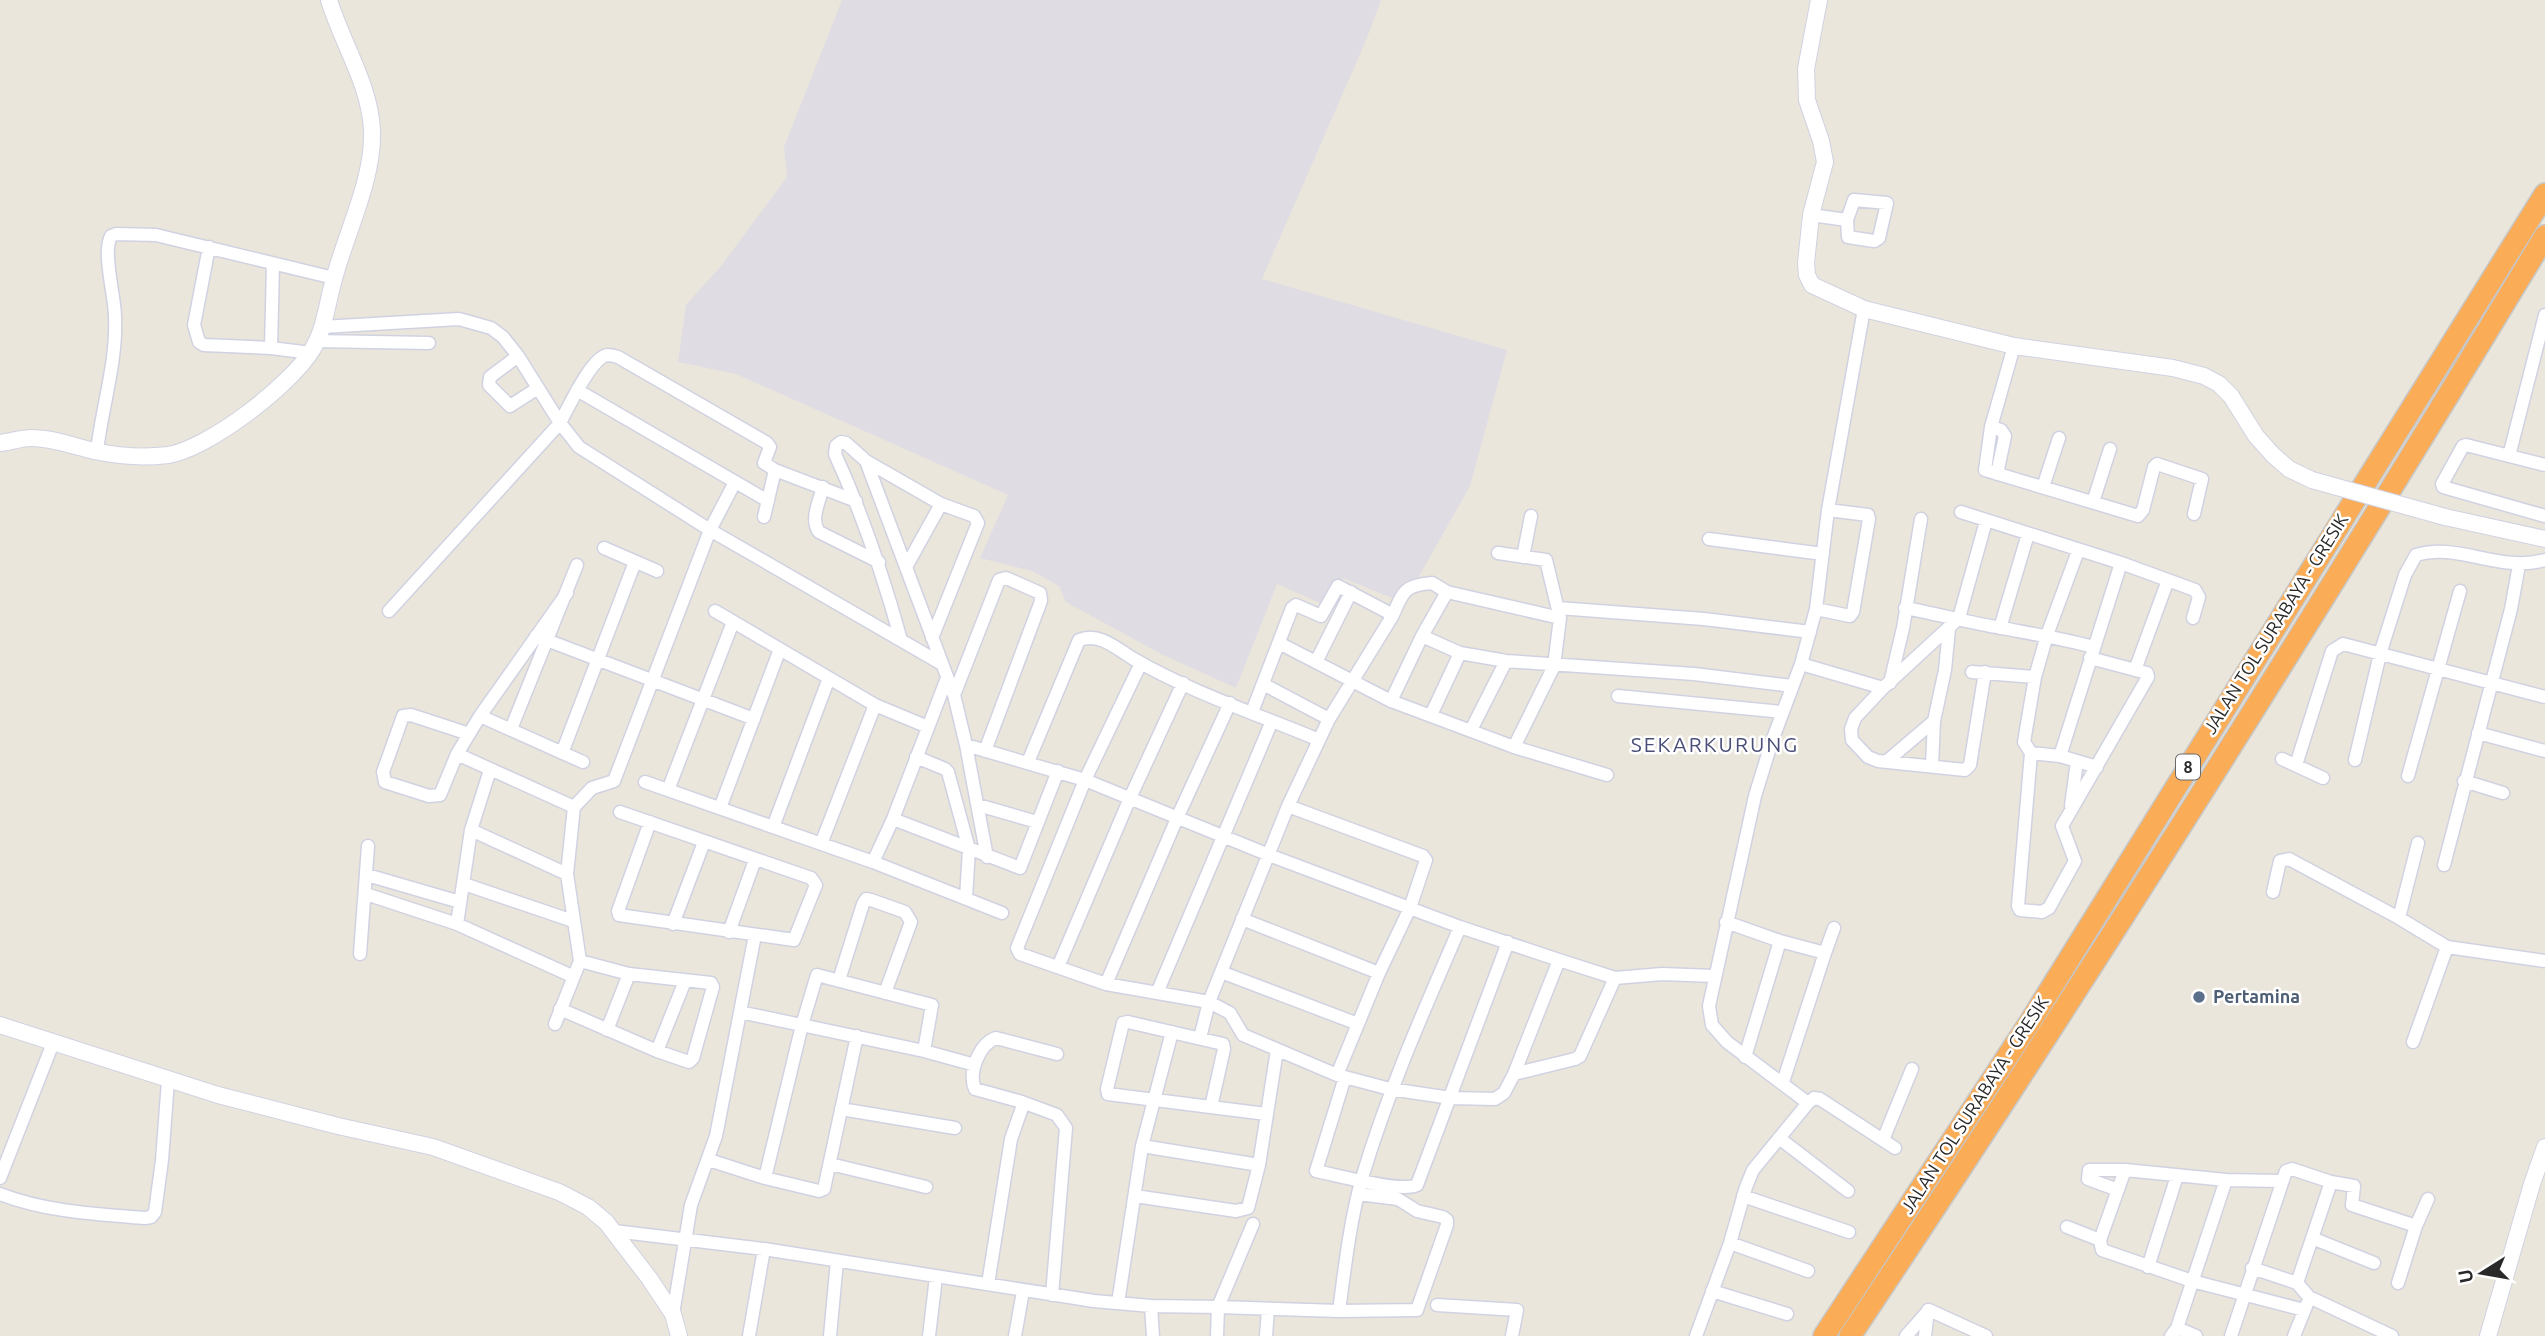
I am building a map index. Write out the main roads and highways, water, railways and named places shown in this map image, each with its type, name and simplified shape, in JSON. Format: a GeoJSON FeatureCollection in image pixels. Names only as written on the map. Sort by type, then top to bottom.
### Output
{"type":"FeatureCollection","features":[{"type":"Feature","properties":{"kind":"highway","name":"JALAN TOL SURABAYA - GRESIK"},"geometry":{"type":"LineString","coordinates":[[1824,1336],[2023,1033],[2545,194]]}},
{"type":"Feature","properties":{"kind":"highway","name":"JALAN TOL SURABAYA - GRESIK"},"geometry":{"type":"LineString","coordinates":[[1850,1336],[2049,1035],[2390,493],[2545,236]]}},
{"type":"Feature","properties":{"kind":"main road"},"geometry":{"type":"LineString","coordinates":[[0,443],[30,438],[137,457],[169,454],[192,447],[220,432],[285,382],[317,340],[367,172],[372,134],[370,107],[329,0]]}},
{"type":"Feature","properties":{"kind":"main road"},"geometry":{"type":"LineString","coordinates":[[1819,0],[1806,69],[1807,100],[1825,162],[1811,215],[1805,263],[1812,285],[1864,309],[2014,346],[2173,368],[2204,376],[2219,384],[2231,396],[2256,436],[2273,456],[2312,480],[2445,517],[2545,539]]}},
{"type":"Feature","properties":{"kind":"main road"},"geometry":{"type":"LineString","coordinates":[[0,1025],[168,1081],[338,1126],[433,1147],[559,1192],[588,1207],[614,1231],[673,1314],[679,1336]]}},
{"type":"Feature","properties":{"kind":"main road"},"geometry":{"type":"LineString","coordinates":[[2488,1336],[2538,1186],[2545,1147]]}},
{"type":"Feature","properties":{"kind":"place","name":"Pertamina"},"geometry":{"type":"Point","coordinates":[2199,997]}},
{"type":"Feature","properties":{"kind":"district","name":"SEKARKURUNG"},"geometry":{"type":"Point","coordinates":[1715,745]}}]}
